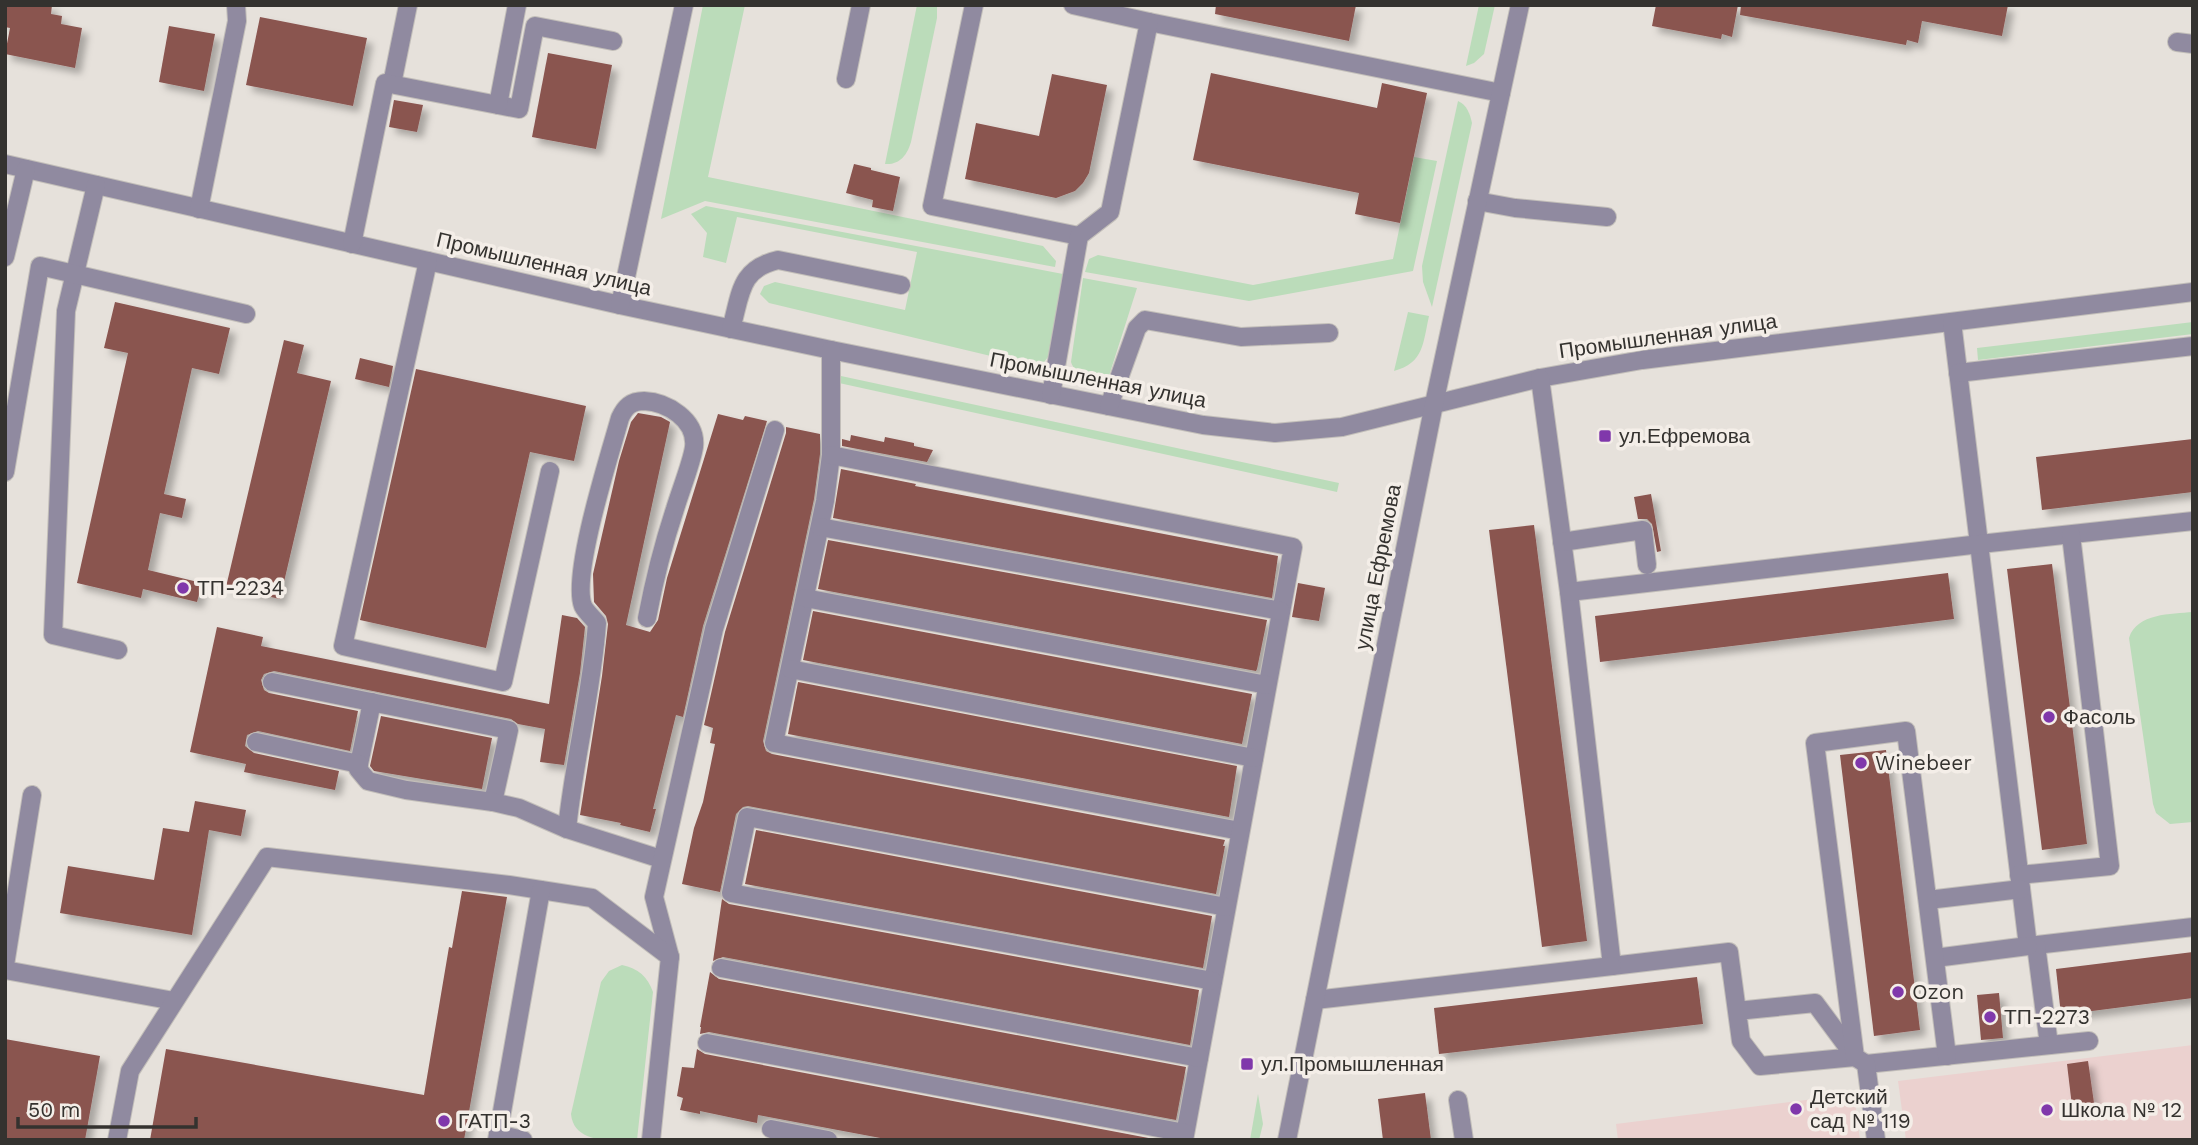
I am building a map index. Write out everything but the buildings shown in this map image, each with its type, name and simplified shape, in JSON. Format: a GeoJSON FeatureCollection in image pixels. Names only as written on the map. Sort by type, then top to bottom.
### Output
{"type":"FeatureCollection","features":[{"type":"Feature","properties":{"kind":"street"},"geometry":{"type":"LineString","coordinates":[[199,209],[236,21],[236,5]]}},
{"type":"Feature","properties":{"kind":"street"},"geometry":{"type":"LineString","coordinates":[[392,84],[408,5]]}},
{"type":"Feature","properties":{"kind":"street"},"geometry":{"type":"LineString","coordinates":[[498,105],[517,5]]}},
{"type":"Feature","properties":{"kind":"street"},"geometry":{"type":"LineString","coordinates":[[620,305],[684,5]]}},
{"type":"Feature","properties":{"kind":"street"},"geometry":{"type":"LineString","coordinates":[[846,79],[861,5]]}},
{"type":"Feature","properties":{"kind":"street"},"geometry":{"type":"LineString","coordinates":[[974,5],[932,205],[1079,236]]}},
{"type":"Feature","properties":{"kind":"street"},"geometry":{"type":"LineString","coordinates":[[1073,5],[1501,93]]}},
{"type":"Feature","properties":{"kind":"street","name":"улица Ефремова"},"geometry":{"type":"LineString","coordinates":[[1287,1140],[1434,404],[1520,5]]}},
{"type":"Feature","properties":{"kind":"street"},"geometry":{"type":"LineString","coordinates":[[1051,395],[1079,236],[1110,212],[1149,22]]}},
{"type":"Feature","properties":{"kind":"street"},"geometry":{"type":"LineString","coordinates":[[352,244],[385,83],[519,109],[535,26],[613,41]]}},
{"type":"Feature","properties":{"kind":"street","name":"Промышленная улица"},"geometry":{"type":"LineString","coordinates":[[5,164],[620,305],[831,350],[1203,425],[1276,433],[1342,427],[1540,378],[1642,360],[2193,292]]}},
{"type":"Feature","properties":{"kind":"street"},"geometry":{"type":"LineString","coordinates":[[5,257],[26,169]]}},
{"type":"Feature","properties":{"kind":"street"},"geometry":{"type":"LineString","coordinates":[[96,185],[66,311],[53,635],[118,650]]}},
{"type":"Feature","properties":{"kind":"street"},"geometry":{"type":"LineString","coordinates":[[1477,201],[1515,208],[1607,217]]}},
{"type":"Feature","properties":{"kind":"street"},"geometry":{"type":"LineString","coordinates":[[730,328],[749,274],[762,264],[778,260],[901,285]]}},
{"type":"Feature","properties":{"kind":"street"},"geometry":{"type":"LineString","coordinates":[[428,261],[343,646],[503,682],[550,471]]}},
{"type":"Feature","properties":{"kind":"street"},"geometry":{"type":"LineString","coordinates":[[5,472],[40,267],[246,314]]}},
{"type":"Feature","properties":{"kind":"street"},"geometry":{"type":"LineString","coordinates":[[1110,406],[1137,328],[1145,320],[1241,337],[1329,333]]}},
{"type":"Feature","properties":{"kind":"street"},"geometry":{"type":"LineString","coordinates":[[1952,322],[2020,882],[2049,1045]]}},
{"type":"Feature","properties":{"kind":"street"},"geometry":{"type":"LineString","coordinates":[[1958,373],[2193,346]]}},
{"type":"Feature","properties":{"kind":"street"},"geometry":{"type":"LineString","coordinates":[[831,350],[831,454],[825,501],[774,743],[1240,831]]}},
{"type":"Feature","properties":{"kind":"street"},"geometry":{"type":"LineString","coordinates":[[1540,378],[1569,592],[1612,966]]}},
{"type":"Feature","properties":{"kind":"street"},"geometry":{"type":"LineString","coordinates":[[567,828],[594,661],[597,623],[583,606],[581,588],[584,555],[620,418],[630,403],[643,401],[660,404],[681,415],[689,425],[694,445],[658,563],[646,618]]}},
{"type":"Feature","properties":{"kind":"street"},"geometry":{"type":"LineString","coordinates":[[650,1140],[670,957],[654,897],[714,629],[775,430]]}},
{"type":"Feature","properties":{"kind":"street"},"geometry":{"type":"LineString","coordinates":[[707,1043],[1184,1137],[1293,547],[831,454]]}},
{"type":"Feature","properties":{"kind":"street"},"geometry":{"type":"LineString","coordinates":[[1569,592],[2193,522]]}},
{"type":"Feature","properties":{"kind":"street"},"geometry":{"type":"LineString","coordinates":[[820,527],[1281,611]]}},
{"type":"Feature","properties":{"kind":"street"},"geometry":{"type":"LineString","coordinates":[[1562,542],[1643,530],[1647,565]]}},
{"type":"Feature","properties":{"kind":"street"},"geometry":{"type":"LineString","coordinates":[[1928,900],[2110,866],[2071,534]]}},
{"type":"Feature","properties":{"kind":"street"},"geometry":{"type":"LineString","coordinates":[[805,598],[1267,685]]}},
{"type":"Feature","properties":{"kind":"street"},"geometry":{"type":"LineString","coordinates":[[790,669],[1254,758]]}},
{"type":"Feature","properties":{"kind":"street"},"geometry":{"type":"LineString","coordinates":[[272,682],[509,730],[493,802]]}},
{"type":"Feature","properties":{"kind":"street"},"geometry":{"type":"LineString","coordinates":[[372,702],[358,769],[368,781],[406,790],[519,808],[567,828],[661,859]]}},
{"type":"Feature","properties":{"kind":"street"},"geometry":{"type":"LineString","coordinates":[[1876,1140],[1861,1061],[1815,743],[1906,731],[1947,1056]]}},
{"type":"Feature","properties":{"kind":"street"},"geometry":{"type":"LineString","coordinates":[[256,742],[359,764]]}},
{"type":"Feature","properties":{"kind":"street"},"geometry":{"type":"LineString","coordinates":[[32,795],[5,967],[174,1001]]}},
{"type":"Feature","properties":{"kind":"street"},"geometry":{"type":"LineString","coordinates":[[1213,981],[731,893],[747,817],[1226,907]]}},
{"type":"Feature","properties":{"kind":"street"},"geometry":{"type":"LineString","coordinates":[[117,1140],[130,1071],[267,857],[592,898],[670,957]]}},
{"type":"Feature","properties":{"kind":"street"},"geometry":{"type":"LineString","coordinates":[[523,1140],[497,1137],[541,890]]}},
{"type":"Feature","properties":{"kind":"street"},"geometry":{"type":"LineString","coordinates":[[1935,958],[2193,927]]}},
{"type":"Feature","properties":{"kind":"street"},"geometry":{"type":"LineString","coordinates":[[1315,1000],[1729,952],[1741,1041],[1760,1066],[1947,1056],[2089,1041]]}},
{"type":"Feature","properties":{"kind":"street"},"geometry":{"type":"LineString","coordinates":[[721,968],[1199,1058]]}},
{"type":"Feature","properties":{"kind":"street"},"geometry":{"type":"LineString","coordinates":[[1737,1011],[1815,1003],[1861,1061]]}},
{"type":"Feature","properties":{"kind":"street"},"geometry":{"type":"LineString","coordinates":[[1458,1100],[1464,1140]]}},
{"type":"Feature","properties":{"kind":"street"},"geometry":{"type":"LineString","coordinates":[[771,1129],[828,1140]]}},
{"type":"Feature","properties":{"kind":"shaded area","name":"Школа № 12"},"geometry":{"type":"Polygon","coordinates":[[[2193,1045],[2193,1140],[1906,1140],[1898,1081],[2193,1045]]]}},
{"type":"Feature","properties":{"kind":"shaded area","name":"Детский сад № 119"},"geometry":{"type":"Polygon","coordinates":[[[1854,1094],[1860,1140],[1618,1140],[1616,1124],[1854,1094]]]}},
{"type":"Feature","properties":{"kind":"green space"},"geometry":{"type":"Polygon","coordinates":[[[703,5],[745,5],[708,177],[1043,246],[1056,261],[1055,267],[705,201],[661,219],[703,5]]]}},
{"type":"Feature","properties":{"kind":"green space"},"geometry":{"type":"Polygon","coordinates":[[[917,5],[937,5],[937,18],[911,142],[899,161],[885,164],[917,5]]]}},
{"type":"Feature","properties":{"kind":"green space"},"geometry":{"type":"Polygon","coordinates":[[[1479,5],[1495,5],[1484,54],[1466,66],[1479,5]]]}},
{"type":"Feature","properties":{"kind":"green space"},"geometry":{"type":"Polygon","coordinates":[[[1458,101],[1466,107],[1472,123],[1432,307],[1423,282],[1422,266],[1458,101]]]}},
{"type":"Feature","properties":{"kind":"green space"},"geometry":{"type":"Polygon","coordinates":[[[1414,157],[1437,161],[1413,271],[1249,301],[1085,272],[1089,259],[1098,255],[1253,285],[1393,259],[1414,157]]]}},
{"type":"Feature","properties":{"kind":"green space"},"geometry":{"type":"Polygon","coordinates":[[[706,206],[1063,274],[1048,357],[1041,366],[1029,365],[769,303],[760,294],[764,286],[775,282],[905,310],[917,252],[737,217],[726,263],[703,257],[707,233],[691,214],[706,206]]]}},
{"type":"Feature","properties":{"kind":"green space"},"geometry":{"type":"Polygon","coordinates":[[[1083,278],[1137,288],[1108,379],[1081,373],[1071,362],[1083,278]]]}},
{"type":"Feature","properties":{"kind":"green space"},"geometry":{"type":"Polygon","coordinates":[[[1408,312],[1429,316],[1425,335],[1417,357],[1394,371],[1408,312]]]}},
{"type":"Feature","properties":{"kind":"green space"},"geometry":{"type":"Polygon","coordinates":[[[2193,322],[2193,334],[1978,360],[1977,348],[2193,322]]]}},
{"type":"Feature","properties":{"kind":"green space"},"geometry":{"type":"Polygon","coordinates":[[[841,376],[1339,483],[1337,492],[839,383],[841,376]]]}},
{"type":"Feature","properties":{"kind":"green space"},"geometry":{"type":"Polygon","coordinates":[[[2193,612],[2193,822],[2170,824],[2156,813],[2153,804],[2129,638],[2133,630],[2147,619],[2193,612]]]}},
{"type":"Feature","properties":{"kind":"green space"},"geometry":{"type":"Polygon","coordinates":[[[622,965],[642,974],[653,992],[637,1140],[596,1139],[579,1131],[571,1114],[601,982],[609,971],[622,965]]]}},
{"type":"Feature","properties":{"kind":"green space"},"geometry":{"type":"Polygon","coordinates":[[[1258,1094],[1263,1124],[1259,1140],[1250,1140],[1258,1094]]]}},
{"type":"Feature","properties":{"kind":"place","name":"ул.Ефремова"},"geometry":{"type":"Point","coordinates":[1605,436]}},
{"type":"Feature","properties":{"kind":"place","name":"ТП-2234"},"geometry":{"type":"Point","coordinates":[183,588]}},
{"type":"Feature","properties":{"kind":"place","name":"Фасоль"},"geometry":{"type":"Point","coordinates":[2049,717]}},
{"type":"Feature","properties":{"kind":"place","name":"Winebeer"},"geometry":{"type":"Point","coordinates":[1861,763]}},
{"type":"Feature","properties":{"kind":"place","name":"Ozon"},"geometry":{"type":"Point","coordinates":[1898,992]}},
{"type":"Feature","properties":{"kind":"place","name":"ТП-2273"},"geometry":{"type":"Point","coordinates":[1990,1017]}},
{"type":"Feature","properties":{"kind":"place","name":"ул.Промышленная"},"geometry":{"type":"Point","coordinates":[1247,1064]}},
{"type":"Feature","properties":{"kind":"place","name":"Детский сад № 119"},"geometry":{"type":"Point","coordinates":[1796,1109]}},
{"type":"Feature","properties":{"kind":"place","name":"Школа № 12"},"geometry":{"type":"Point","coordinates":[2047,1110]}},
{"type":"Feature","properties":{"kind":"place","name":"ГАТП-3"},"geometry":{"type":"Point","coordinates":[444,1121]}}]}
